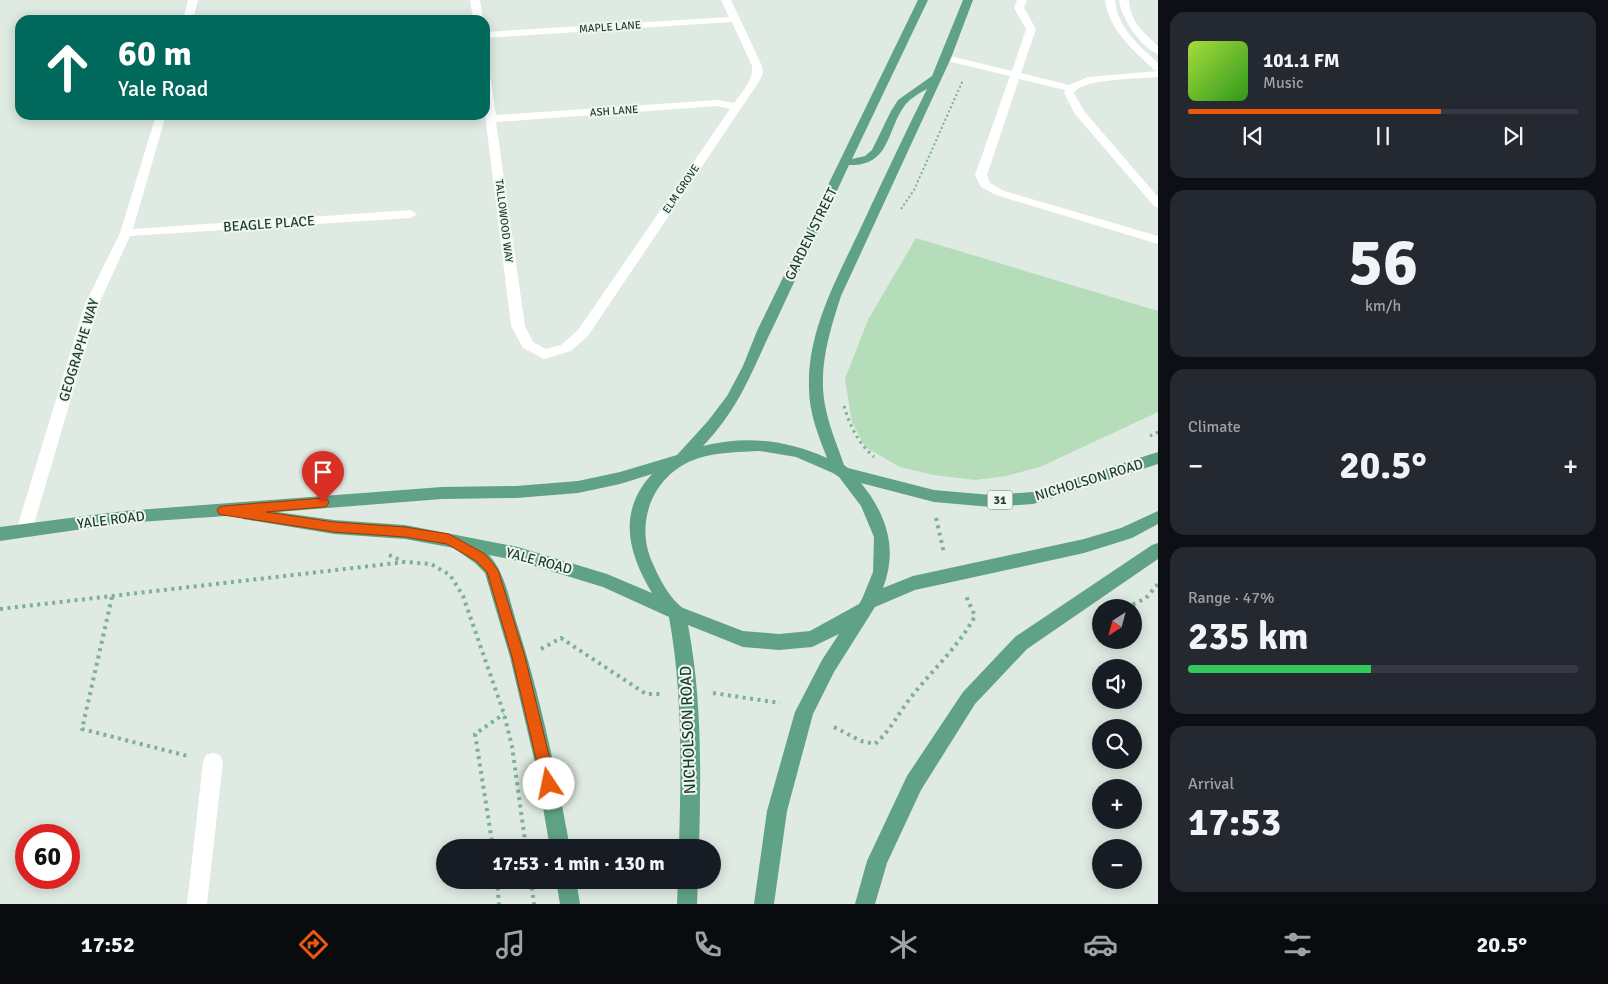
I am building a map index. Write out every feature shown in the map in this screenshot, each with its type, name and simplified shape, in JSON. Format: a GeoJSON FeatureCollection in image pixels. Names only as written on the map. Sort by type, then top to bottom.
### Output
{"type":"FeatureCollection","features":[{"type":"Feature","properties":{"kind":"main road","name":"GARDEN STREET"},"geometry":{"type":"LineString","coordinates":[[674,611],[646,568],[638,544],[638,512],[652,483],[679,459],[717,420],[739,388],[923,0]]}},
{"type":"Feature","properties":{"kind":"main road"},"geometry":{"type":"LineString","coordinates":[[841,471],[817,403],[816,366],[822,332],[835,296],[902,155],[935,78],[946,58],[968,0]]}},
{"type":"Feature","properties":{"kind":"main road"},"geometry":{"type":"LineString","coordinates":[[846,162],[855,164],[864,162],[875,154],[902,102],[935,78]]}},
{"type":"Feature","properties":{"kind":"main road","name":"31"},"geometry":{"type":"LineString","coordinates":[[679,459],[722,447],[760,445],[799,452],[841,471],[868,503],[882,537],[881,572],[867,606],[828,666],[804,712],[777,811],[764,904]]}},
{"type":"Feature","properties":{"kind":"main road","name":"NICHOLSON ROAD"},"geometry":{"type":"LineString","coordinates":[[841,471],[934,496],[991,501],[1033,498],[1158,458]]}},
{"type":"Feature","properties":{"kind":"main road","name":"YALE ROAD"},"geometry":{"type":"LineString","coordinates":[[0,534],[124,517],[442,493],[516,492],[578,486],[620,478],[679,459]]}},
{"type":"Feature","properties":{"kind":"main road","name":"YALE ROAD"},"geometry":{"type":"LineString","coordinates":[[223,510],[334,527],[405,532],[449,539],[518,554],[607,581],[743,639],[779,642],[812,639],[834,628],[867,606]]}},
{"type":"Feature","properties":{"kind":"main road"},"geometry":{"type":"LineString","coordinates":[[867,606],[913,584],[1084,546],[1126,533],[1158,517]]}},
{"type":"Feature","properties":{"kind":"main road"},"geometry":{"type":"LineString","coordinates":[[449,539],[481,558],[492,570],[518,657],[546,768],[558,839]]}},
{"type":"Feature","properties":{"kind":"main road"},"geometry":{"type":"LineString","coordinates":[[865,904],[877,861],[914,783],[969,698],[1021,643],[1158,550]]}},
{"type":"Feature","properties":{"kind":"main road","name":"NICHOLSON ROAD"},"geometry":{"type":"LineString","coordinates":[[674,611],[685,649],[690,693],[691,770],[688,839]]}},
{"type":"Feature","properties":{"kind":"main road"},"geometry":{"type":"LineString","coordinates":[[568,889],[570,904]]}},
{"type":"Feature","properties":{"kind":"main road"},"geometry":{"type":"LineString","coordinates":[[687,904],[688,889]]}},
{"type":"Feature","properties":{"kind":"street"},"geometry":{"type":"LineString","coordinates":[[189,15],[193,0]]}},
{"type":"Feature","properties":{"kind":"street"},"geometry":{"type":"LineString","coordinates":[[475,0],[477,15]]}},
{"type":"Feature","properties":{"kind":"street","name":"ELM GROVE"},"geometry":{"type":"LineString","coordinates":[[544,354],[566,348],[583,333],[738,107],[758,74],[757,66],[726,0]]}},
{"type":"Feature","properties":{"kind":"street"},"geometry":{"type":"LineString","coordinates":[[1022,0],[1019,8],[1031,29],[981,175],[985,185],[1000,193],[1158,240]]}},
{"type":"Feature","properties":{"kind":"street"},"geometry":{"type":"LineString","coordinates":[[1110,0],[1113,20],[1120,30],[1158,68]]}},
{"type":"Feature","properties":{"kind":"street"},"geometry":{"type":"LineString","coordinates":[[1124,0],[1128,20],[1158,51]]}},
{"type":"Feature","properties":{"kind":"street","name":"MAPLE LANE"},"geometry":{"type":"LineString","coordinates":[[490,35],[736,19]]}},
{"type":"Feature","properties":{"kind":"street"},"geometry":{"type":"LineString","coordinates":[[946,58],[1071,88]]}},
{"type":"Feature","properties":{"kind":"street"},"geometry":{"type":"LineString","coordinates":[[1158,74],[1088,80],[1077,83],[1071,88],[1069,93],[1079,112],[1158,204]]}},
{"type":"Feature","properties":{"kind":"street","name":"ASH LANE"},"geometry":{"type":"LineString","coordinates":[[491,119],[717,103],[738,107]]}},
{"type":"Feature","properties":{"kind":"street","name":"TALLOWOOD WAY"},"geometry":{"type":"LineString","coordinates":[[490,112],[518,326],[528,346],[544,354]]}},
{"type":"Feature","properties":{"kind":"street","name":"GEOGRAPHE WAY"},"geometry":{"type":"LineString","coordinates":[[24,531],[92,304],[126,233],[160,120]]}},
{"type":"Feature","properties":{"kind":"street","name":"BEAGLE PLACE"},"geometry":{"type":"LineString","coordinates":[[126,233],[411,214]]}},
{"type":"Feature","properties":{"kind":"street"},"geometry":{"type":"LineString","coordinates":[[197,904],[213,762]]}},
{"type":"Feature","properties":{"kind":"path"},"geometry":{"type":"LineString","coordinates":[[898,213],[914,190],[967,73]]}},
{"type":"Feature","properties":{"kind":"path"},"geometry":{"type":"LineString","coordinates":[[843,404],[851,428],[863,448],[878,460]]}},
{"type":"Feature","properties":{"kind":"path"},"geometry":{"type":"LineString","coordinates":[[1142,439],[1158,432]]}},
{"type":"Feature","properties":{"kind":"path"},"geometry":{"type":"LineString","coordinates":[[834,727],[861,741],[875,744],[885,735],[908,701],[966,636],[975,616],[956,573],[942,551],[934,511],[934,496]]}},
{"type":"Feature","properties":{"kind":"path"},"geometry":{"type":"LineString","coordinates":[[0,609],[405,562],[431,564],[450,575],[463,596],[488,667],[504,714],[512,746],[525,839]]}},
{"type":"Feature","properties":{"kind":"path"},"geometry":{"type":"LineString","coordinates":[[1142,600],[1158,584]]}},
{"type":"Feature","properties":{"kind":"path"},"geometry":{"type":"LineString","coordinates":[[112,597],[82,729],[213,762]]}},
{"type":"Feature","properties":{"kind":"path"},"geometry":{"type":"LineString","coordinates":[[535,652],[561,638],[646,694],[665,694]]}},
{"type":"Feature","properties":{"kind":"path"},"geometry":{"type":"LineString","coordinates":[[711,693],[780,703]]}},
{"type":"Feature","properties":{"kind":"path"},"geometry":{"type":"LineString","coordinates":[[492,839],[475,734],[504,714]]}},
{"type":"Feature","properties":{"kind":"path"},"geometry":{"type":"LineString","coordinates":[[498,889],[499,904]]}},
{"type":"Feature","properties":{"kind":"path"},"geometry":{"type":"LineString","coordinates":[[532,889],[534,904]]}},
{"type":"Feature","properties":{"kind":"green space"},"geometry":{"type":"Polygon","coordinates":[[[916,238],[1158,311],[1158,412],[1040,467],[1006,476],[975,480],[934,475],[900,467],[865,447],[852,422],[845,379],[868,320],[916,238]]]}},
{"type":"Feature","properties":{"kind":"route"},"geometry":{"type":"LineString","coordinates":[[323,502],[223,510],[334,527],[405,532],[449,539],[481,558],[492,570],[508,622],[549,784]]}}]}
